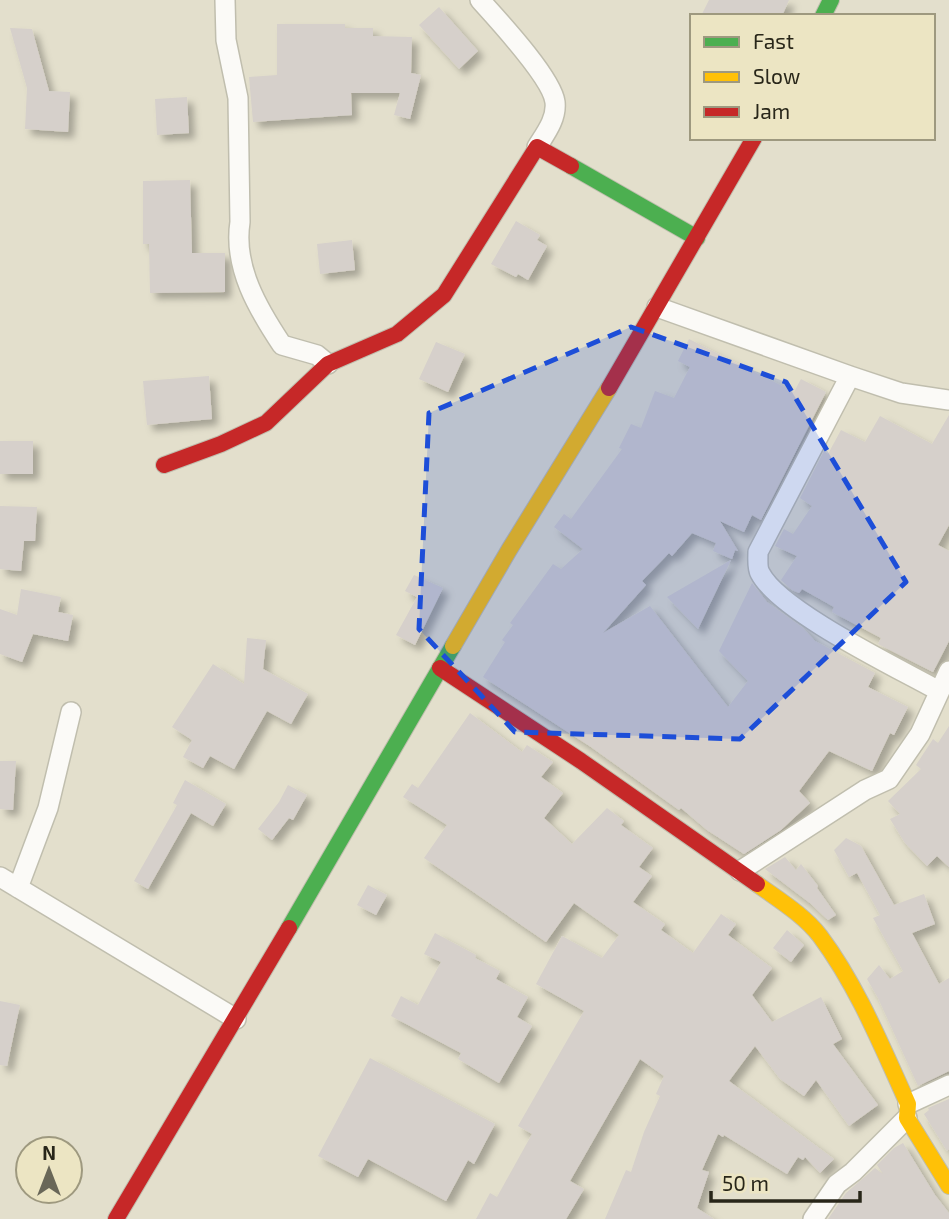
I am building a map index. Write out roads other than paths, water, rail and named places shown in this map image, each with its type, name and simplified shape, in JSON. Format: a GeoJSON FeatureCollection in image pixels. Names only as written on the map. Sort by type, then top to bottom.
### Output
{"type":"FeatureCollection","features":[{"type":"Feature","properties":{"kind":"street"},"geometry":{"type":"LineString","coordinates":[[225,0],[226,40],[238,98],[238,236],[246,276],[254,298],[282,345],[317,355],[328,364]]}},
{"type":"Feature","properties":{"kind":"street"},"geometry":{"type":"LineString","coordinates":[[164,465],[221,444],[266,423],[328,364],[397,334],[444,295],[551,125],[556,104],[550,86],[539,69],[480,0]]}},
{"type":"Feature","properties":{"kind":"street"},"geometry":{"type":"LineString","coordinates":[[122,1217],[440,668],[657,307],[753,140]]}},
{"type":"Feature","properties":{"kind":"street"},"geometry":{"type":"LineString","coordinates":[[537,147],[697,238]]}},
{"type":"Feature","properties":{"kind":"street"},"geometry":{"type":"LineString","coordinates":[[657,307],[901,393],[949,400]]}},
{"type":"Feature","properties":{"kind":"street"},"geometry":{"type":"LineString","coordinates":[[850,376],[758,552],[758,572],[778,597],[835,633],[939,691]]}},
{"type":"Feature","properties":{"kind":"street"},"geometry":{"type":"LineString","coordinates":[[440,668],[740,871],[800,916],[819,935],[863,1005],[908,1111],[949,1186]]}},
{"type":"Feature","properties":{"kind":"street"},"geometry":{"type":"LineString","coordinates":[[740,871],[865,790],[889,779],[920,734],[949,671]]}},
{"type":"Feature","properties":{"kind":"street"},"geometry":{"type":"LineString","coordinates":[[18,888],[48,808],[71,712]]}},
{"type":"Feature","properties":{"kind":"street"},"geometry":{"type":"LineString","coordinates":[[0,877],[236,1019]]}},
{"type":"Feature","properties":{"kind":"street"},"geometry":{"type":"LineString","coordinates":[[813,1219],[838,1184],[853,1172],[908,1111],[949,1085]]}}]}
